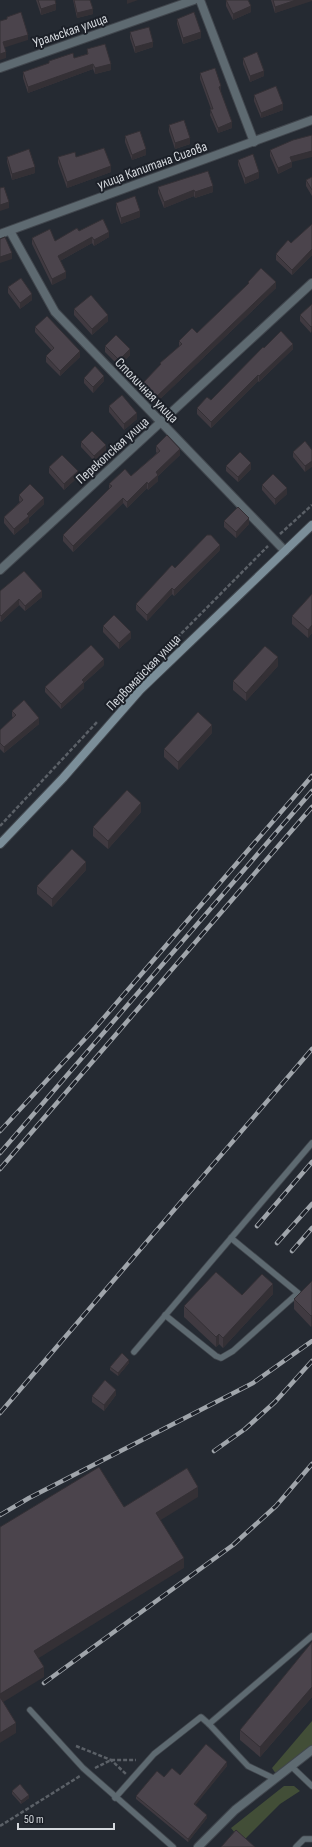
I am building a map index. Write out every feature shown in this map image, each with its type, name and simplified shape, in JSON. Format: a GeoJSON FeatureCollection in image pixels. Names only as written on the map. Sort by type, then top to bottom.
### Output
{"type":"FeatureCollection","features":[{"type":"Feature","properties":{"kind":"main road","name":"Первомайская улица"},"geometry":{"type":"LineString","coordinates":[[1,839],[63,778],[140,690],[312,525]]}},
{"type":"Feature","properties":{"kind":"street","name":"Уральская улица"},"geometry":{"type":"LineString","coordinates":[[0,68],[194,0]]}},
{"type":"Feature","properties":{"kind":"street"},"geometry":{"type":"LineString","coordinates":[[200,0],[254,142]]}},
{"type":"Feature","properties":{"kind":"street","name":"улица Капитана Сигова"},"geometry":{"type":"LineString","coordinates":[[0,234],[312,120]]}},
{"type":"Feature","properties":{"kind":"street","name":"Столичная улица"},"geometry":{"type":"LineString","coordinates":[[10,231],[55,312],[285,551]]}},
{"type":"Feature","properties":{"kind":"street","name":"Перекопская улица"},"geometry":{"type":"LineString","coordinates":[[0,570],[312,283]]}},
{"type":"Feature","properties":{"kind":"street"},"geometry":{"type":"LineString","coordinates":[[198,1847],[235,1810],[312,1750]]}},
{"type":"Feature","properties":{"kind":"lane"},"geometry":{"type":"LineString","coordinates":[[134,1352],[312,1143]]}},
{"type":"Feature","properties":{"kind":"lane"},"geometry":{"type":"LineString","coordinates":[[165,1315],[216,1356],[221,1358],[233,1351],[298,1293],[231,1238]]}},
{"type":"Feature","properties":{"kind":"lane"},"geometry":{"type":"LineString","coordinates":[[209,1724],[312,1636]]}},
{"type":"Feature","properties":{"kind":"lane"},"geometry":{"type":"LineString","coordinates":[[30,1710],[87,1772],[173,1847]]}},
{"type":"Feature","properties":{"kind":"lane"},"geometry":{"type":"LineString","coordinates":[[115,1798],[154,1754],[201,1717],[248,1766],[275,1779]]}},
{"type":"Feature","properties":{"kind":"lane"},"geometry":{"type":"LineString","coordinates":[[291,1766],[312,1786]]}},
{"type":"Feature","properties":{"kind":"lane"},"geometry":{"type":"LineString","coordinates":[[296,1847],[304,1839],[312,1839]]}},
{"type":"Feature","properties":{"kind":"path"},"geometry":{"type":"LineString","coordinates":[[71,1744],[112,1760],[147,1762]]}},
{"type":"Feature","properties":{"kind":"path"},"geometry":{"type":"LineString","coordinates":[[0,1826],[87,1772],[112,1760]]}},
{"type":"Feature","properties":{"kind":"path"},"geometry":{"type":"LineString","coordinates":[[112,1760],[132,1779]]}},
{"type":"Feature","properties":{"kind":"green space"},"geometry":{"type":"Polygon","coordinates":[[[312,1721],[312,1747],[276,1774],[272,1768],[312,1721]]]}},
{"type":"Feature","properties":{"kind":"green space"},"geometry":{"type":"Polygon","coordinates":[[[284,1786],[294,1786],[300,1791],[280,1804],[242,1842],[231,1828],[284,1786]]]}},
{"type":"Feature","properties":{"kind":"building"},"geometry":{"type":"Polygon","coordinates":[[[38,0],[55,0],[56,4],[41,9],[38,0]]]}},
{"type":"Feature","properties":{"kind":"building"},"geometry":{"type":"Polygon","coordinates":[[[74,0],[90,0],[93,9],[77,13],[74,0]]]}},
{"type":"Feature","properties":{"kind":"building"},"geometry":{"type":"Polygon","coordinates":[[[226,0],[248,0],[251,6],[233,14],[226,0]]]}},
{"type":"Feature","properties":{"kind":"building"},"geometry":{"type":"Polygon","coordinates":[[[273,0],[296,0],[275,7],[273,0]]]}},
{"type":"Feature","properties":{"kind":"building"},"geometry":{"type":"Polygon","coordinates":[[[21,12],[28,35],[3,42],[6,52],[0,54],[0,21],[21,12]]]}},
{"type":"Feature","properties":{"kind":"building"},"geometry":{"type":"Polygon","coordinates":[[[194,12],[201,32],[183,38],[177,19],[194,12]]]}},
{"type":"Feature","properties":{"kind":"building"},"geometry":{"type":"Polygon","coordinates":[[[149,27],[153,42],[135,47],[130,32],[149,27]]]}},
{"type":"Feature","properties":{"kind":"building"},"geometry":{"type":"Polygon","coordinates":[[[105,44],[111,64],[95,68],[93,64],[28,87],[23,72],[73,53],[74,58],[88,54],[87,49],[105,44]]]}},
{"type":"Feature","properties":{"kind":"building"},"geometry":{"type":"Polygon","coordinates":[[[257,52],[264,71],[250,76],[243,58],[257,52]]]}},
{"type":"Feature","properties":{"kind":"building"},"geometry":{"type":"Polygon","coordinates":[[[215,68],[221,86],[219,87],[232,122],[218,128],[210,109],[213,109],[200,73],[215,68]]]}},
{"type":"Feature","properties":{"kind":"building"},"geometry":{"type":"Polygon","coordinates":[[[276,86],[283,104],[261,113],[254,95],[276,86]]]}},
{"type":"Feature","properties":{"kind":"building"},"geometry":{"type":"Polygon","coordinates":[[[184,120],[190,138],[175,143],[169,125],[184,120]]]}},
{"type":"Feature","properties":{"kind":"building"},"geometry":{"type":"Polygon","coordinates":[[[140,131],[146,149],[132,155],[125,136],[140,131]]]}},
{"type":"Feature","properties":{"kind":"building"},"geometry":{"type":"Polygon","coordinates":[[[312,135],[312,151],[290,157],[292,162],[278,168],[270,150],[293,140],[312,135]]]}},
{"type":"Feature","properties":{"kind":"building"},"geometry":{"type":"Polygon","coordinates":[[[104,148],[111,166],[67,182],[58,157],[75,152],[76,157],[104,148]]]}},
{"type":"Feature","properties":{"kind":"building"},"geometry":{"type":"Polygon","coordinates":[[[29,149],[35,167],[12,174],[7,157],[29,149]]]}},
{"type":"Feature","properties":{"kind":"building"},"geometry":{"type":"Polygon","coordinates":[[[253,154],[259,172],[245,178],[238,160],[253,154]]]}},
{"type":"Feature","properties":{"kind":"building"},"geometry":{"type":"Polygon","coordinates":[[[208,171],[213,186],[195,192],[194,190],[164,202],[158,187],[208,171]]]}},
{"type":"Feature","properties":{"kind":"building"},"geometry":{"type":"Polygon","coordinates":[[[312,177],[312,190],[306,180],[312,177]]]}},
{"type":"Feature","properties":{"kind":"building"},"geometry":{"type":"Polygon","coordinates":[[[4,187],[9,202],[0,205],[0,188],[4,187]]]}},
{"type":"Feature","properties":{"kind":"building"},"geometry":{"type":"Polygon","coordinates":[[[135,196],[140,211],[121,218],[116,203],[135,196]]]}},
{"type":"Feature","properties":{"kind":"building"},"geometry":{"type":"Polygon","coordinates":[[[103,219],[109,232],[94,240],[92,237],[58,256],[66,272],[52,279],[32,238],[50,229],[55,241],[77,228],[79,231],[103,219]]]}},
{"type":"Feature","properties":{"kind":"building"},"geometry":{"type":"Polygon","coordinates":[[[312,224],[312,249],[292,270],[276,254],[288,240],[291,243],[312,224]]]}},
{"type":"Feature","properties":{"kind":"building"},"geometry":{"type":"Polygon","coordinates":[[[5,237],[12,253],[0,257],[0,239],[5,237]]]}},
{"type":"Feature","properties":{"kind":"building"},"geometry":{"type":"Polygon","coordinates":[[[261,268],[276,282],[155,398],[142,384],[161,364],[160,363],[182,344],[179,341],[192,328],[197,333],[249,283],[248,282],[261,268]]]}},
{"type":"Feature","properties":{"kind":"building"},"geometry":{"type":"Polygon","coordinates":[[[21,278],[32,294],[20,303],[8,287],[21,278]]]}},
{"type":"Feature","properties":{"kind":"building"},"geometry":{"type":"Polygon","coordinates":[[[91,295],[108,315],[92,329],[74,309],[91,295]]]}},
{"type":"Feature","properties":{"kind":"building"},"geometry":{"type":"Polygon","coordinates":[[[312,304],[312,326],[311,327],[300,315],[312,304]]]}},
{"type":"Feature","properties":{"kind":"building"},"geometry":{"type":"Polygon","coordinates":[[[47,316],[80,351],[60,371],[46,356],[54,348],[35,327],[47,316]]]}},
{"type":"Feature","properties":{"kind":"building"},"geometry":{"type":"Polygon","coordinates":[[[281,331],[293,344],[259,376],[258,375],[211,422],[197,408],[207,397],[211,400],[263,347],[264,348],[281,331]]]}},
{"type":"Feature","properties":{"kind":"building"},"geometry":{"type":"Polygon","coordinates":[[[116,335],[130,349],[119,360],[105,346],[116,335]]]}},
{"type":"Feature","properties":{"kind":"building"},"geometry":{"type":"Polygon","coordinates":[[[95,366],[104,376],[93,387],[84,378],[95,366]]]}},
{"type":"Feature","properties":{"kind":"building"},"geometry":{"type":"Polygon","coordinates":[[[122,395],[137,413],[124,424],[109,406],[122,395]]]}},
{"type":"Feature","properties":{"kind":"building"},"geometry":{"type":"Polygon","coordinates":[[[92,431],[106,445],[94,456],[81,442],[92,431]]]}},
{"type":"Feature","properties":{"kind":"building"},"geometry":{"type":"Polygon","coordinates":[[[167,435],[180,449],[156,472],[158,475],[148,484],[147,482],[127,502],[123,498],[73,546],[63,535],[112,486],[109,484],[125,469],[131,476],[160,451],[156,446],[167,435]]]}},
{"type":"Feature","properties":{"kind":"building"},"geometry":{"type":"Polygon","coordinates":[[[305,441],[312,450],[312,461],[305,466],[293,452],[305,441]]]}},
{"type":"Feature","properties":{"kind":"building"},"geometry":{"type":"Polygon","coordinates":[[[240,452],[251,463],[238,477],[226,466],[240,452]]]}},
{"type":"Feature","properties":{"kind":"building"},"geometry":{"type":"Polygon","coordinates":[[[62,455],[78,471],[64,484],[49,467],[62,455]]]}},
{"type":"Feature","properties":{"kind":"building"},"geometry":{"type":"Polygon","coordinates":[[[273,474],[287,488],[275,499],[262,485],[273,474]]]}},
{"type":"Feature","properties":{"kind":"building"},"geometry":{"type":"Polygon","coordinates":[[[30,484],[44,498],[27,514],[29,516],[14,529],[4,517],[23,500],[19,495],[30,484]]]}},
{"type":"Feature","properties":{"kind":"building"},"geometry":{"type":"Polygon","coordinates":[[[238,507],[249,518],[236,532],[224,521],[238,507]]]}},
{"type":"Feature","properties":{"kind":"building"},"geometry":{"type":"Polygon","coordinates":[[[207,535],[211,535],[220,545],[174,590],[172,588],[147,615],[136,604],[172,565],[175,568],[207,535]]]}},
{"type":"Feature","properties":{"kind":"building"},"geometry":{"type":"Polygon","coordinates":[[[24,571],[42,591],[25,606],[19,599],[1,616],[0,591],[24,571]]]}},
{"type":"Feature","properties":{"kind":"building"},"geometry":{"type":"Polygon","coordinates":[[[312,594],[312,625],[308,630],[292,616],[312,594]]]}},
{"type":"Feature","properties":{"kind":"building"},"geometry":{"type":"Polygon","coordinates":[[[114,615],[131,632],[119,643],[103,626],[114,615]]]}},
{"type":"Feature","properties":{"kind":"building"},"geometry":{"type":"Polygon","coordinates":[[[91,645],[104,659],[82,680],[84,682],[61,704],[45,687],[91,645]]]}},
{"type":"Feature","properties":{"kind":"building"},"geometry":{"type":"Polygon","coordinates":[[[265,646],[278,657],[246,693],[233,681],[265,646]]]}},
{"type":"Feature","properties":{"kind":"building"},"geometry":{"type":"Polygon","coordinates":[[[24,700],[39,718],[4,747],[0,743],[0,730],[16,715],[12,711],[24,700]]]}},
{"type":"Feature","properties":{"kind":"building"},"geometry":{"type":"Polygon","coordinates":[[[198,712],[212,725],[178,762],[164,749],[198,712]]]}},
{"type":"Feature","properties":{"kind":"building"},"geometry":{"type":"Polygon","coordinates":[[[127,790],[141,803],[108,841],[93,827],[127,790]]]}},
{"type":"Feature","properties":{"kind":"building"},"geometry":{"type":"Polygon","coordinates":[[[72,849],[86,862],[52,899],[37,886],[72,849]]]}},
{"type":"Feature","properties":{"kind":"building"},"geometry":{"type":"Polygon","coordinates":[[[216,1272],[242,1295],[262,1274],[273,1284],[223,1338],[219,1334],[216,1337],[184,1306],[216,1272]]]}},
{"type":"Feature","properties":{"kind":"building"},"geometry":{"type":"Polygon","coordinates":[[[312,1281],[312,1315],[311,1316],[294,1299],[312,1281]]]}},
{"type":"Feature","properties":{"kind":"building"},"geometry":{"type":"Polygon","coordinates":[[[122,1353],[129,1360],[118,1373],[110,1367],[122,1353]]]}},
{"type":"Feature","properties":{"kind":"building"},"geometry":{"type":"Polygon","coordinates":[[[105,1380],[116,1390],[104,1405],[92,1396],[105,1380]]]}},
{"type":"Feature","properties":{"kind":"building"},"geometry":{"type":"Polygon","coordinates":[[[99,1467],[124,1507],[187,1468],[198,1487],[156,1513],[184,1558],[34,1651],[44,1667],[0,1694],[0,1527],[99,1467]]]}},
{"type":"Feature","properties":{"kind":"building"},"geometry":{"type":"Polygon","coordinates":[[[312,1642],[312,1687],[260,1747],[240,1730],[312,1642]]]}},
{"type":"Feature","properties":{"kind":"building"},"geometry":{"type":"Polygon","coordinates":[[[0,1697],[16,1723],[0,1733],[0,1697]]]}},
{"type":"Feature","properties":{"kind":"building"},"geometry":{"type":"Polygon","coordinates":[[[206,1744],[227,1762],[194,1804],[207,1815],[188,1839],[136,1796],[157,1771],[164,1777],[172,1768],[180,1775],[206,1744]]]}},
{"type":"Feature","properties":{"kind":"building"},"geometry":{"type":"Polygon","coordinates":[[[20,1784],[29,1795],[21,1801],[12,1791],[20,1784]]]}},
{"type":"Feature","properties":{"kind":"building"},"geometry":{"type":"Polygon","coordinates":[[[236,1830],[255,1847],[221,1847],[236,1830]]]}},
{"type":"Feature","properties":{"kind":"railway"},"geometry":{"type":"LineString","coordinates":[[0,1131],[95,1028],[312,776]]}},
{"type":"Feature","properties":{"kind":"railway"},"geometry":{"type":"LineString","coordinates":[[0,1153],[312,791]]}},
{"type":"Feature","properties":{"kind":"railway"},"geometry":{"type":"LineString","coordinates":[[0,1169],[312,807]]}},
{"type":"Feature","properties":{"kind":"railway"},"geometry":{"type":"LineString","coordinates":[[0,1413],[312,1049]]}},
{"type":"Feature","properties":{"kind":"railway"},"geometry":{"type":"LineString","coordinates":[[257,1226],[312,1162]]}},
{"type":"Feature","properties":{"kind":"railway"},"geometry":{"type":"LineString","coordinates":[[277,1243],[312,1204]]}},
{"type":"Feature","properties":{"kind":"railway"},"geometry":{"type":"LineString","coordinates":[[292,1251],[312,1228]]}},
{"type":"Feature","properties":{"kind":"railway"},"geometry":{"type":"LineString","coordinates":[[0,1515],[29,1498],[253,1383],[312,1341]]}},
{"type":"Feature","properties":{"kind":"railway"},"geometry":{"type":"LineString","coordinates":[[214,1451],[245,1429],[275,1402],[312,1361]]}},
{"type":"Feature","properties":{"kind":"railway"},"geometry":{"type":"LineString","coordinates":[[44,1683],[233,1545],[276,1506],[312,1464]]}}]}
